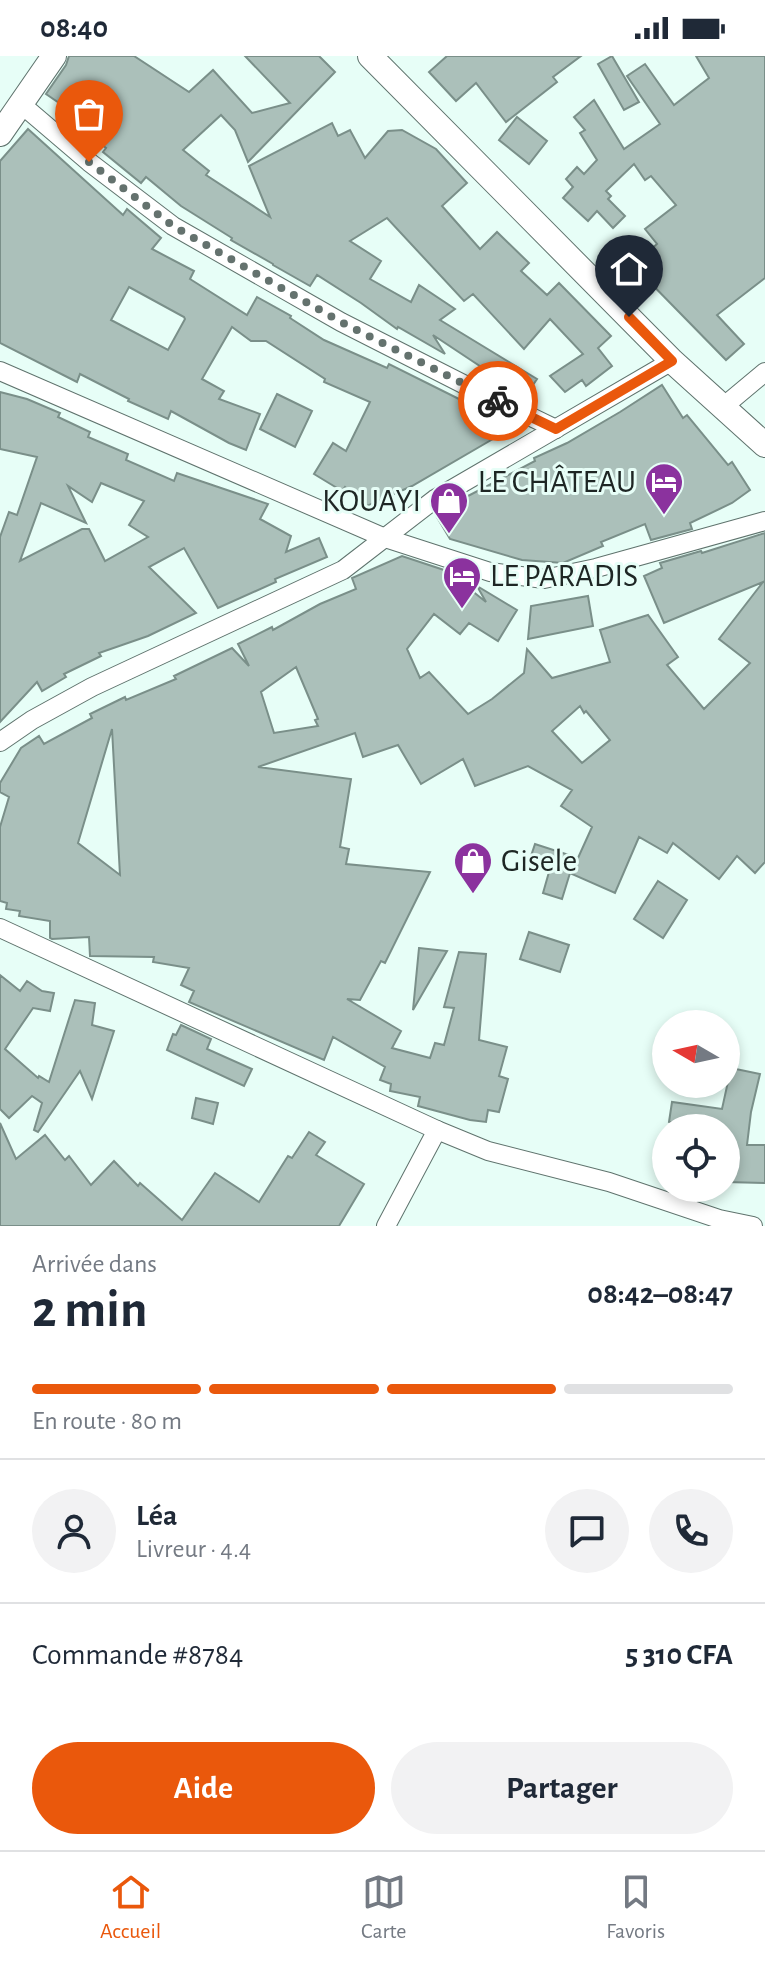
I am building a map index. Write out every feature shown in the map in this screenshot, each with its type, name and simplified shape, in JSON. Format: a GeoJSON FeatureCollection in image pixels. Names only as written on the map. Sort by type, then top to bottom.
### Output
{"type":"FeatureCollection","features":[{"type":"Feature","properties":{"kind":"street"},"geometry":{"type":"LineString","coordinates":[[0,134],[54,56]]}},
{"type":"Feature","properties":{"kind":"street"},"geometry":{"type":"LineString","coordinates":[[370,56],[672,361],[765,445]]}},
{"type":"Feature","properties":{"kind":"street"},"geometry":{"type":"LineString","coordinates":[[21,104],[89,162],[173,226],[341,322],[556,429]]}},
{"type":"Feature","properties":{"kind":"street"},"geometry":{"type":"LineString","coordinates":[[0,742],[32,720],[92,687],[343,570],[435,499],[672,361]]}},
{"type":"Feature","properties":{"kind":"street"},"geometry":{"type":"LineString","coordinates":[[0,371],[385,538],[490,572],[544,579],[596,568],[765,521]]}},
{"type":"Feature","properties":{"kind":"street"},"geometry":{"type":"LineString","coordinates":[[723,407],[765,372]]}},
{"type":"Feature","properties":{"kind":"street"},"geometry":{"type":"LineString","coordinates":[[0,928],[488,1151],[609,1182],[719,1219],[753,1226]]}},
{"type":"Feature","properties":{"kind":"street"},"geometry":{"type":"LineString","coordinates":[[386,1226],[437,1130]]}},
{"type":"Feature","properties":{"kind":"building"},"geometry":{"type":"Polygon","coordinates":[[[69,56],[134,56],[189,92],[213,70],[252,113],[290,103],[245,56],[319,56],[335,72],[248,162],[235,130],[221,115],[183,150],[209,171],[206,175],[270,217],[249,166],[332,123],[338,136],[350,130],[365,158],[388,131],[402,130],[436,149],[467,183],[442,206],[480,249],[497,232],[529,263],[521,271],[547,295],[559,283],[611,336],[598,348],[612,366],[586,386],[582,380],[565,392],[550,376],[583,354],[550,319],[524,349],[473,294],[464,301],[387,218],[350,241],[381,261],[370,279],[411,302],[419,285],[455,309],[440,320],[537,379],[526,395],[433,335],[445,354],[397,329],[317,275],[310,286],[273,265],[181,206],[146,177],[141,183],[103,152],[106,148],[73,122],[78,116],[46,94],[69,56]]]}},
{"type":"Feature","properties":{"kind":"building"},"geometry":{"type":"Polygon","coordinates":[[[447,56],[581,56],[553,77],[557,82],[506,122],[476,83],[456,101],[429,72],[447,56]]]}},
{"type":"Feature","properties":{"kind":"building"},"geometry":{"type":"Polygon","coordinates":[[[612,56],[639,102],[624,110],[598,64],[612,56]]]}},
{"type":"Feature","properties":{"kind":"building"},"geometry":{"type":"Polygon","coordinates":[[[696,56],[765,56],[765,278],[717,315],[744,344],[726,360],[633,265],[657,244],[645,229],[676,205],[651,176],[645,180],[634,164],[606,191],[611,196],[608,199],[625,216],[613,228],[597,211],[588,221],[563,198],[573,187],[566,179],[577,167],[584,174],[597,160],[580,133],[585,130],[574,117],[594,100],[624,149],[660,124],[627,76],[645,64],[674,105],[709,78],[696,56]]]}},
{"type":"Feature","properties":{"kind":"building"},"geometry":{"type":"Polygon","coordinates":[[[517,117],[547,141],[529,164],[499,140],[517,117]]]}},
{"type":"Feature","properties":{"kind":"building"},"geometry":{"type":"Polygon","coordinates":[[[28,129],[123,215],[127,209],[161,238],[152,249],[194,271],[190,279],[247,315],[257,297],[324,340],[387,368],[389,364],[469,404],[481,411],[498,436],[412,486],[367,506],[345,487],[342,491],[314,474],[333,443],[346,451],[370,402],[324,382],[325,379],[266,341],[251,341],[232,327],[202,379],[224,391],[219,399],[260,414],[246,450],[171,411],[168,419],[80,374],[77,382],[0,343],[0,161],[28,129]],[[129,287],[111,320],[168,350],[184,317],[129,287]]]}},
{"type":"Feature","properties":{"kind":"building"},"geometry":{"type":"Polygon","coordinates":[[[662,385],[683,418],[687,415],[728,465],[732,462],[750,490],[732,503],[690,523],[692,529],[651,540],[645,524],[601,542],[603,546],[563,563],[522,560],[450,539],[437,517],[466,497],[567,443],[662,385]]]}},
{"type":"Feature","properties":{"kind":"building"},"geometry":{"type":"Polygon","coordinates":[[[0,392],[60,413],[58,417],[90,432],[88,437],[128,454],[126,460],[174,481],[177,473],[268,504],[260,519],[291,536],[286,552],[319,538],[327,557],[218,608],[184,548],[149,567],[196,613],[148,636],[99,653],[101,656],[64,674],[66,677],[42,691],[37,682],[0,722],[0,537],[9,512],[17,515],[37,457],[0,449],[0,392]],[[101,483],[92,502],[68,486],[86,523],[41,503],[20,561],[82,529],[89,529],[105,561],[148,537],[129,525],[144,501],[101,483]]]}},
{"type":"Feature","properties":{"kind":"building"},"geometry":{"type":"Polygon","coordinates":[[[277,394],[312,411],[295,447],[260,429],[277,394]]]}},
{"type":"Feature","properties":{"kind":"building"},"geometry":{"type":"Polygon","coordinates":[[[765,533],[765,862],[755,873],[737,856],[719,879],[673,843],[667,853],[639,837],[615,893],[570,873],[562,899],[543,893],[551,865],[531,856],[535,844],[578,858],[592,827],[561,806],[572,790],[528,766],[475,786],[463,759],[421,784],[398,745],[363,757],[355,733],[258,767],[351,779],[340,847],[349,849],[346,864],[430,872],[385,963],[381,961],[360,1000],[347,999],[401,1031],[392,1048],[430,1058],[435,1043],[444,1045],[454,1008],[444,1007],[459,952],[486,954],[479,1040],[507,1047],[499,1076],[508,1079],[499,1112],[488,1110],[486,1122],[418,1106],[420,1097],[390,1091],[391,1084],[380,1080],[385,1067],[333,1037],[324,1060],[189,1002],[194,991],[181,985],[189,968],[153,962],[154,957],[90,956],[89,937],[52,939],[50,921],[19,916],[20,911],[6,909],[7,903],[0,901],[0,827],[9,797],[0,792],[0,783],[21,748],[39,736],[44,744],[92,718],[90,714],[125,697],[126,700],[176,679],[174,676],[232,648],[249,666],[238,644],[356,589],[352,578],[402,556],[447,571],[486,602],[477,586],[517,610],[498,641],[469,623],[460,634],[434,614],[407,649],[420,678],[429,672],[468,714],[524,673],[527,649],[552,678],[610,662],[600,630],[648,615],[678,657],[667,665],[704,709],[750,663],[719,639],[763,582],[664,623],[644,576],[662,568],[660,563],[765,533]],[[296,667],[261,692],[274,733],[318,726],[315,720],[318,719],[296,667]],[[580,706],[552,731],[582,763],[610,740],[580,706]],[[112,729],[78,843],[120,875],[112,729]]]}},
{"type":"Feature","properties":{"kind":"building"},"geometry":{"type":"Polygon","coordinates":[[[588,596],[593,626],[528,639],[531,606],[588,596]]]}},
{"type":"Feature","properties":{"kind":"building"},"geometry":{"type":"Polygon","coordinates":[[[658,881],[687,900],[663,938],[634,919],[658,881]]]}},
{"type":"Feature","properties":{"kind":"building"},"geometry":{"type":"Polygon","coordinates":[[[529,932],[569,945],[560,972],[520,959],[529,932]]]}},
{"type":"Feature","properties":{"kind":"building"},"geometry":{"type":"Polygon","coordinates":[[[419,948],[447,951],[413,1010],[419,948]]]}},
{"type":"Feature","properties":{"kind":"building"},"geometry":{"type":"Polygon","coordinates":[[[0,975],[20,991],[27,981],[42,991],[54,993],[50,1011],[33,1008],[5,1049],[38,1078],[49,1082],[75,1000],[95,1003],[92,1025],[114,1031],[92,1099],[80,1071],[38,1132],[34,1130],[42,1103],[32,1096],[9,1118],[0,1109],[0,975]]]}},
{"type":"Feature","properties":{"kind":"building"},"geometry":{"type":"Polygon","coordinates":[[[181,1025],[211,1039],[207,1049],[252,1069],[244,1086],[167,1050],[173,1034],[176,1035],[181,1025]]]}},
{"type":"Feature","properties":{"kind":"building"},"geometry":{"type":"Polygon","coordinates":[[[740,1070],[760,1074],[747,1145],[765,1145],[765,1183],[740,1182],[740,1114],[670,1114],[672,1102],[722,1109],[724,1098],[740,1098],[740,1070]]]}},
{"type":"Feature","properties":{"kind":"building"},"geometry":{"type":"Polygon","coordinates":[[[196,1098],[218,1103],[213,1124],[192,1118],[196,1098]]]}},
{"type":"Feature","properties":{"kind":"building"},"geometry":{"type":"Polygon","coordinates":[[[0,1123],[16,1159],[45,1135],[65,1160],[69,1156],[91,1185],[114,1161],[138,1186],[140,1183],[182,1220],[215,1173],[259,1202],[288,1156],[292,1158],[309,1132],[325,1142],[316,1155],[364,1184],[339,1226],[0,1226],[0,1123]]]}},
{"type":"Feature","properties":{"kind":"way so far"},"geometry":{"type":"LineString","coordinates":[[89,162],[173,226],[341,322],[498,401]]}},
{"type":"Feature","properties":{"kind":"place","name":"LE CHÂTEAU"},"geometry":{"type":"Point","coordinates":[664,516]}},
{"type":"Feature","properties":{"kind":"place","name":"KOUAYI"},"geometry":{"type":"Point","coordinates":[449,535]}},
{"type":"Feature","properties":{"kind":"place","name":"LE PARADIS"},"geometry":{"type":"Point","coordinates":[462,610]}},
{"type":"Feature","properties":{"kind":"place","name":"Gisele"},"geometry":{"type":"Point","coordinates":[473,895]}},
{"type":"Feature","properties":{"kind":"route"},"geometry":{"type":"LineString","coordinates":[[498,401],[556,429],[672,361],[629,317]]}}]}
